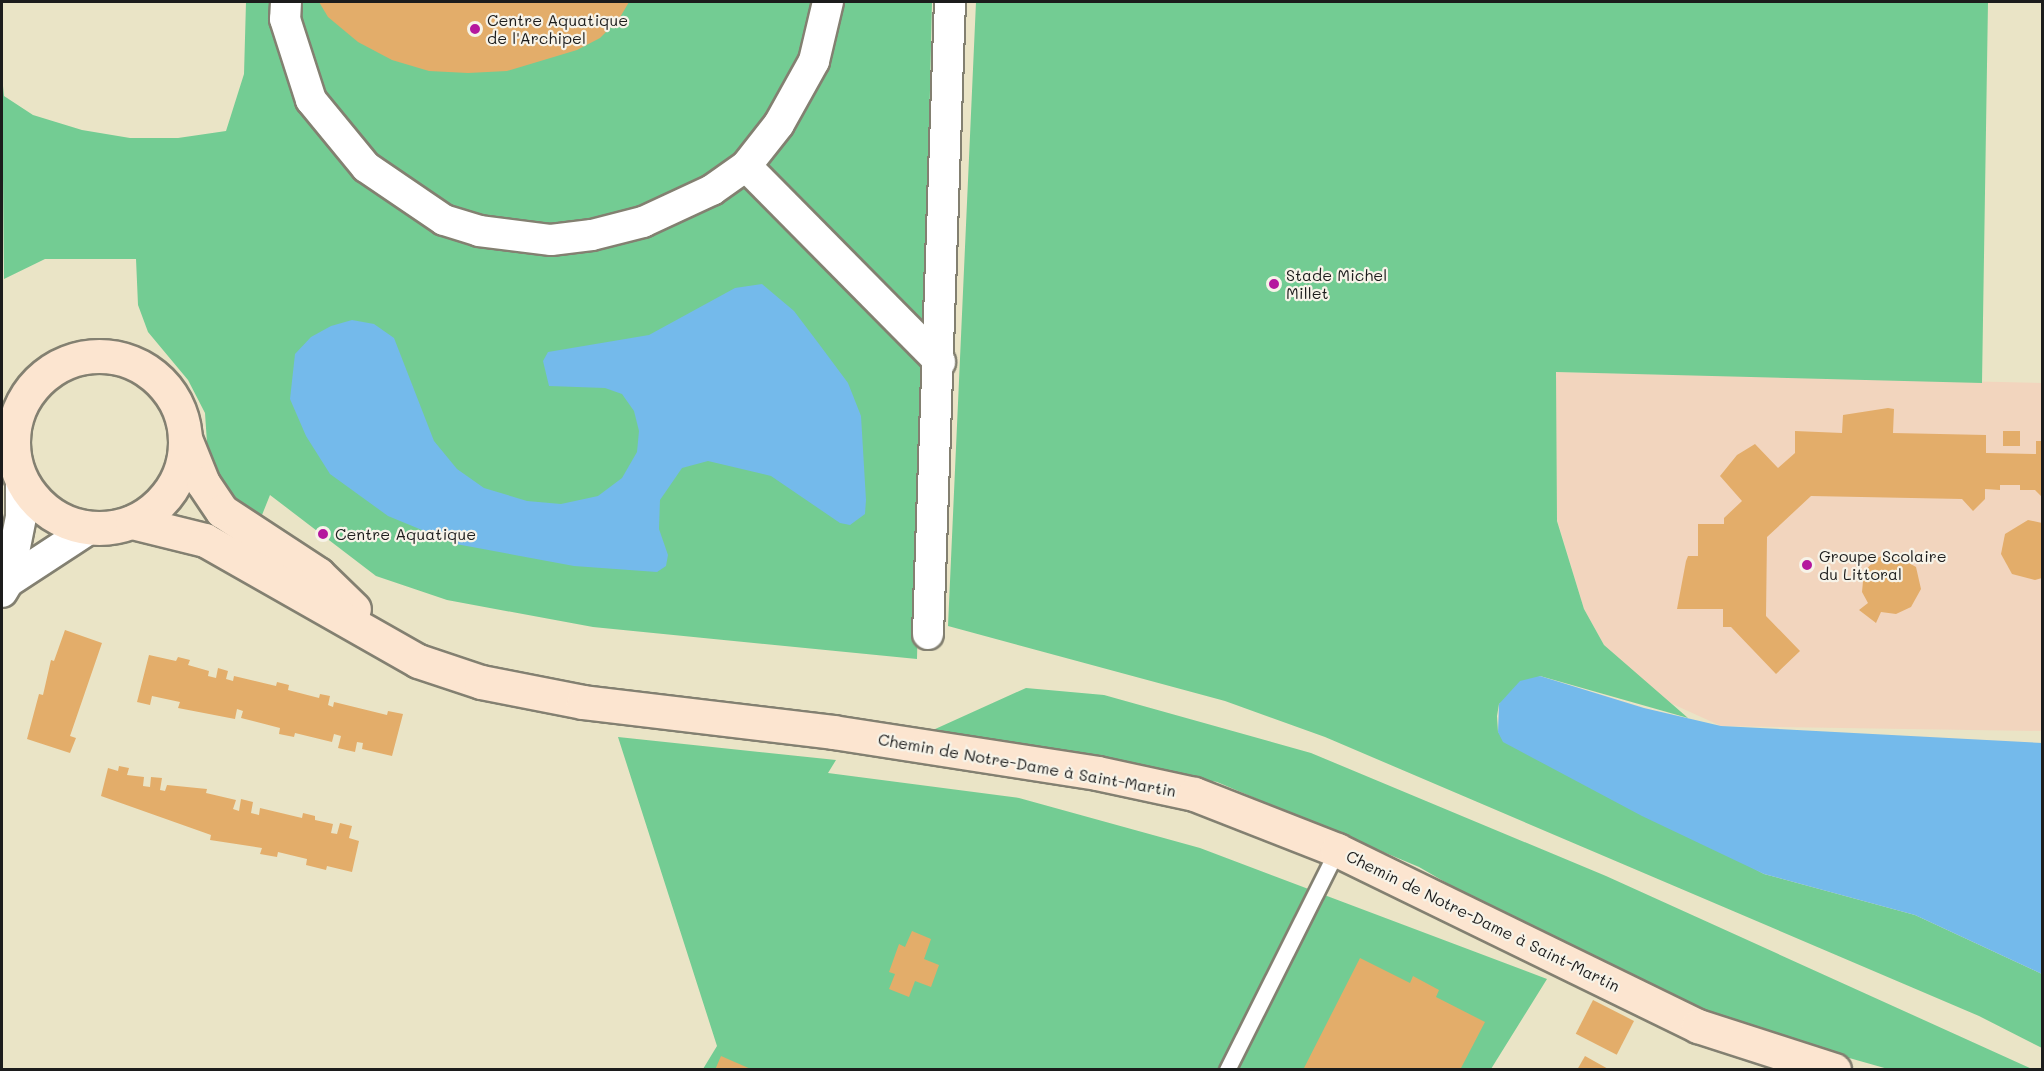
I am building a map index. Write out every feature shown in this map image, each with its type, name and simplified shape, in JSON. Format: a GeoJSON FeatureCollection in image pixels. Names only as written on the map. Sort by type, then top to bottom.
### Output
{"type":"FeatureCollection","features":[{"type":"Feature","properties":{"kind":"street"},"geometry":{"type":"LineString","coordinates":[[286,2],[285,19],[311,100],[366,167],[444,220],[479,231],[551,240],[592,236],[651,218],[712,190],[746,166],[779,124],[814,61],[828,2]]}},
{"type":"Feature","properties":{"kind":"street"},"geometry":{"type":"LineString","coordinates":[[928,634],[940,362],[950,2]]}},
{"type":"Feature","properties":{"kind":"street"},"geometry":{"type":"LineString","coordinates":[[746,166],[940,362]]}},
{"type":"Feature","properties":{"kind":"street"},"geometry":{"type":"LineString","coordinates":[[2,392],[37,380],[65,362],[98,355],[132,361],[160,380],[179,408],[186,441],[179,475],[167,494],[160,503],[132,522],[92,527],[65,522],[37,503],[14,472]]}},
{"type":"Feature","properties":{"kind":"street"},"geometry":{"type":"LineString","coordinates":[[4,587],[21,517],[11,442],[18,408],[37,380]]}},
{"type":"Feature","properties":{"kind":"street","name":"Chemin de Notre-Dame à Saint-Martin"},"geometry":{"type":"LineString","coordinates":[[186,441],[203,483],[222,511],[318,574],[390,643]]}},
{"type":"Feature","properties":{"kind":"street","name":"Chemin de Notre-Dame à Saint-Martin"},"geometry":{"type":"LineString","coordinates":[[132,522],[205,540],[390,643],[418,661],[481,682],[583,702],[833,732],[1157,785],[1230,806],[1337,850],[1698,1026],[1834,1070]]}},
{"type":"Feature","properties":{"kind":"street"},"geometry":{"type":"LineString","coordinates":[[4,587],[92,527]]}},
{"type":"Feature","properties":{"kind":"lane"},"geometry":{"type":"LineString","coordinates":[[1227,1070],[1337,850]]}},
{"type":"Feature","properties":{"kind":"shaded area","name":"Groupe Scolaire du Littoral"},"geometry":{"type":"Polygon","coordinates":[[[1556,372],[2042,383],[2042,731],[1721,726],[1668,702],[1604,645],[1584,609],[1555,513],[1556,372]]]}},
{"type":"Feature","properties":{"kind":"green space"},"geometry":{"type":"Polygon","coordinates":[[[246,2],[932,2],[917,659],[593,627],[447,600],[376,576],[270,495],[260,520],[232,501],[208,458],[205,413],[188,380],[148,332],[138,305],[136,259],[45,259],[4,279],[2,76],[4,96],[33,115],[82,130],[130,138],[178,138],[226,131],[244,74],[246,2]]]}},
{"type":"Feature","properties":{"kind":"green space"},"geometry":{"type":"Polygon","coordinates":[[[976,2],[1988,2],[1982,383],[1556,372],[1557,521],[1584,609],[1604,645],[1688,718],[1540,676],[1499,704],[1497,716],[1498,732],[1764,874],[1915,915],[2042,974],[2042,1048],[1979,1016],[1325,737],[1225,701],[948,626],[976,2]]]}},
{"type":"Feature","properties":{"kind":"green space"},"geometry":{"type":"Polygon","coordinates":[[[1026,688],[1104,695],[1311,753],[1606,876],[2032,1069],[1888,1069],[1814,1048],[1672,998],[1554,945],[1419,867],[1217,782],[933,730],[1026,688]]]}},
{"type":"Feature","properties":{"kind":"green space"},"geometry":{"type":"Polygon","coordinates":[[[618,737],[836,760],[828,773],[1019,798],[1200,848],[1547,979],[1491,1069],[703,1069],[717,1046],[618,737]]]}},
{"type":"Feature","properties":{"kind":"water"},"geometry":{"type":"Polygon","coordinates":[[[762,284],[794,311],[819,344],[848,383],[861,416],[865,514],[850,525],[840,523],[771,476],[708,461],[682,468],[660,500],[659,529],[668,555],[666,566],[657,572],[574,566],[456,544],[388,516],[330,474],[306,436],[290,399],[295,354],[311,337],[331,326],[352,320],[374,324],[394,338],[434,441],[457,469],[484,488],[527,501],[561,504],[598,496],[622,478],[637,452],[639,431],[634,411],[622,394],[605,388],[549,386],[543,361],[548,352],[649,335],[735,288],[762,284]]]}},
{"type":"Feature","properties":{"kind":"water"},"geometry":{"type":"Polygon","coordinates":[[[1540,676],[1644,708],[1721,726],[2042,743],[2042,974],[1915,915],[1764,874],[1642,816],[1503,742],[1498,732],[1499,704],[1520,681],[1540,676]]]}},
{"type":"Feature","properties":{"kind":"building","name":"Centre Aquatique de l'Archipel"},"geometry":{"type":"Polygon","coordinates":[[[319,2],[629,2],[619,19],[600,38],[577,50],[507,71],[468,73],[429,71],[392,60],[358,42],[328,17],[319,2]]]}},
{"type":"Feature","properties":{"kind":"building"},"geometry":{"type":"Polygon","coordinates":[[[1894,409],[1893,433],[1986,435],[1986,453],[2036,454],[2036,441],[2042,441],[2042,497],[2035,490],[2020,490],[2020,485],[2000,485],[2000,490],[1985,489],[1985,499],[1973,511],[1962,499],[1811,496],[1767,537],[1766,616],[1800,651],[1776,674],[1731,627],[1723,627],[1723,609],[1677,609],[1686,561],[1688,556],[1698,556],[1698,524],[1724,524],[1724,518],[1742,501],[1720,476],[1737,455],[1755,444],[1778,468],[1795,453],[1795,431],[1842,433],[1843,415],[1894,409]]]}},
{"type":"Feature","properties":{"kind":"building"},"geometry":{"type":"Polygon","coordinates":[[[2003,431],[2020,431],[2020,446],[2003,446],[2003,431]]]}},
{"type":"Feature","properties":{"kind":"building"},"geometry":{"type":"Polygon","coordinates":[[[2028,520],[2042,523],[2042,578],[2035,580],[2012,574],[2001,554],[2005,534],[2028,520]]]}},
{"type":"Feature","properties":{"kind":"building"},"geometry":{"type":"Polygon","coordinates":[[[1895,555],[1916,567],[1921,589],[1911,607],[1896,614],[1881,612],[1876,623],[1859,610],[1868,603],[1862,592],[1864,571],[1879,557],[1895,555]]]}},
{"type":"Feature","properties":{"kind":"building"},"geometry":{"type":"Polygon","coordinates":[[[65,630],[102,643],[70,736],[76,738],[70,753],[27,739],[39,694],[43,695],[51,660],[54,661],[65,630]]]}},
{"type":"Feature","properties":{"kind":"building"},"geometry":{"type":"Polygon","coordinates":[[[149,655],[176,661],[178,657],[190,660],[188,665],[209,671],[208,676],[216,678],[218,668],[228,671],[226,679],[233,681],[234,676],[276,686],[277,682],[289,685],[288,690],[319,698],[320,694],[330,696],[328,705],[333,707],[334,702],[387,715],[388,711],[403,714],[392,756],[362,749],[363,743],[357,742],[355,752],[338,748],[341,736],[334,734],[332,742],[295,733],[294,737],[279,734],[280,728],[241,718],[243,711],[237,709],[235,719],[178,708],[180,702],[152,696],[150,705],[137,702],[149,655]]]}},
{"type":"Feature","properties":{"kind":"building"},"geometry":{"type":"Polygon","coordinates":[[[119,766],[129,768],[127,775],[144,777],[143,786],[150,787],[151,777],[162,778],[160,790],[165,791],[167,785],[207,789],[206,793],[236,800],[233,809],[239,811],[241,799],[253,802],[251,813],[259,815],[260,808],[302,818],[303,813],[315,816],[315,820],[333,824],[331,833],[337,834],[340,823],[352,826],[349,838],[359,841],[352,872],[327,866],[326,870],[306,865],[307,859],[278,852],[277,857],[260,854],[262,848],[210,840],[211,835],[101,796],[108,768],[118,771],[119,766]]]}},
{"type":"Feature","properties":{"kind":"building"},"geometry":{"type":"Polygon","coordinates":[[[912,931],[931,939],[924,959],[939,965],[931,987],[915,981],[909,997],[889,989],[895,974],[889,972],[899,944],[905,947],[912,931]]]}},
{"type":"Feature","properties":{"kind":"building"},"geometry":{"type":"Polygon","coordinates":[[[1360,958],[1410,983],[1413,976],[1439,990],[1436,997],[1485,1022],[1460,1070],[1303,1070],[1360,958]]]}},
{"type":"Feature","properties":{"kind":"building"},"geometry":{"type":"Polygon","coordinates":[[[1593,1000],[1634,1021],[1617,1055],[1576,1034],[1593,1000]]]}},
{"type":"Feature","properties":{"kind":"building"},"geometry":{"type":"Polygon","coordinates":[[[721,1056],[753,1070],[715,1070],[721,1056]]]}},
{"type":"Feature","properties":{"kind":"building"},"geometry":{"type":"Polygon","coordinates":[[[1585,1056],[1610,1070],[1577,1070],[1585,1056]]]}},
{"type":"Feature","properties":{"kind":"place","name":"Centre Aquatique de l'Archipel"},"geometry":{"type":"Point","coordinates":[475,29]}},
{"type":"Feature","properties":{"kind":"place","name":"Stade Michel Millet"},"geometry":{"type":"Point","coordinates":[1274,284]}},
{"type":"Feature","properties":{"kind":"place","name":"Centre Aquatique"},"geometry":{"type":"Point","coordinates":[323,534]}},
{"type":"Feature","properties":{"kind":"place","name":"Groupe Scolaire du Littoral"},"geometry":{"type":"Point","coordinates":[1807,565]}}]}
